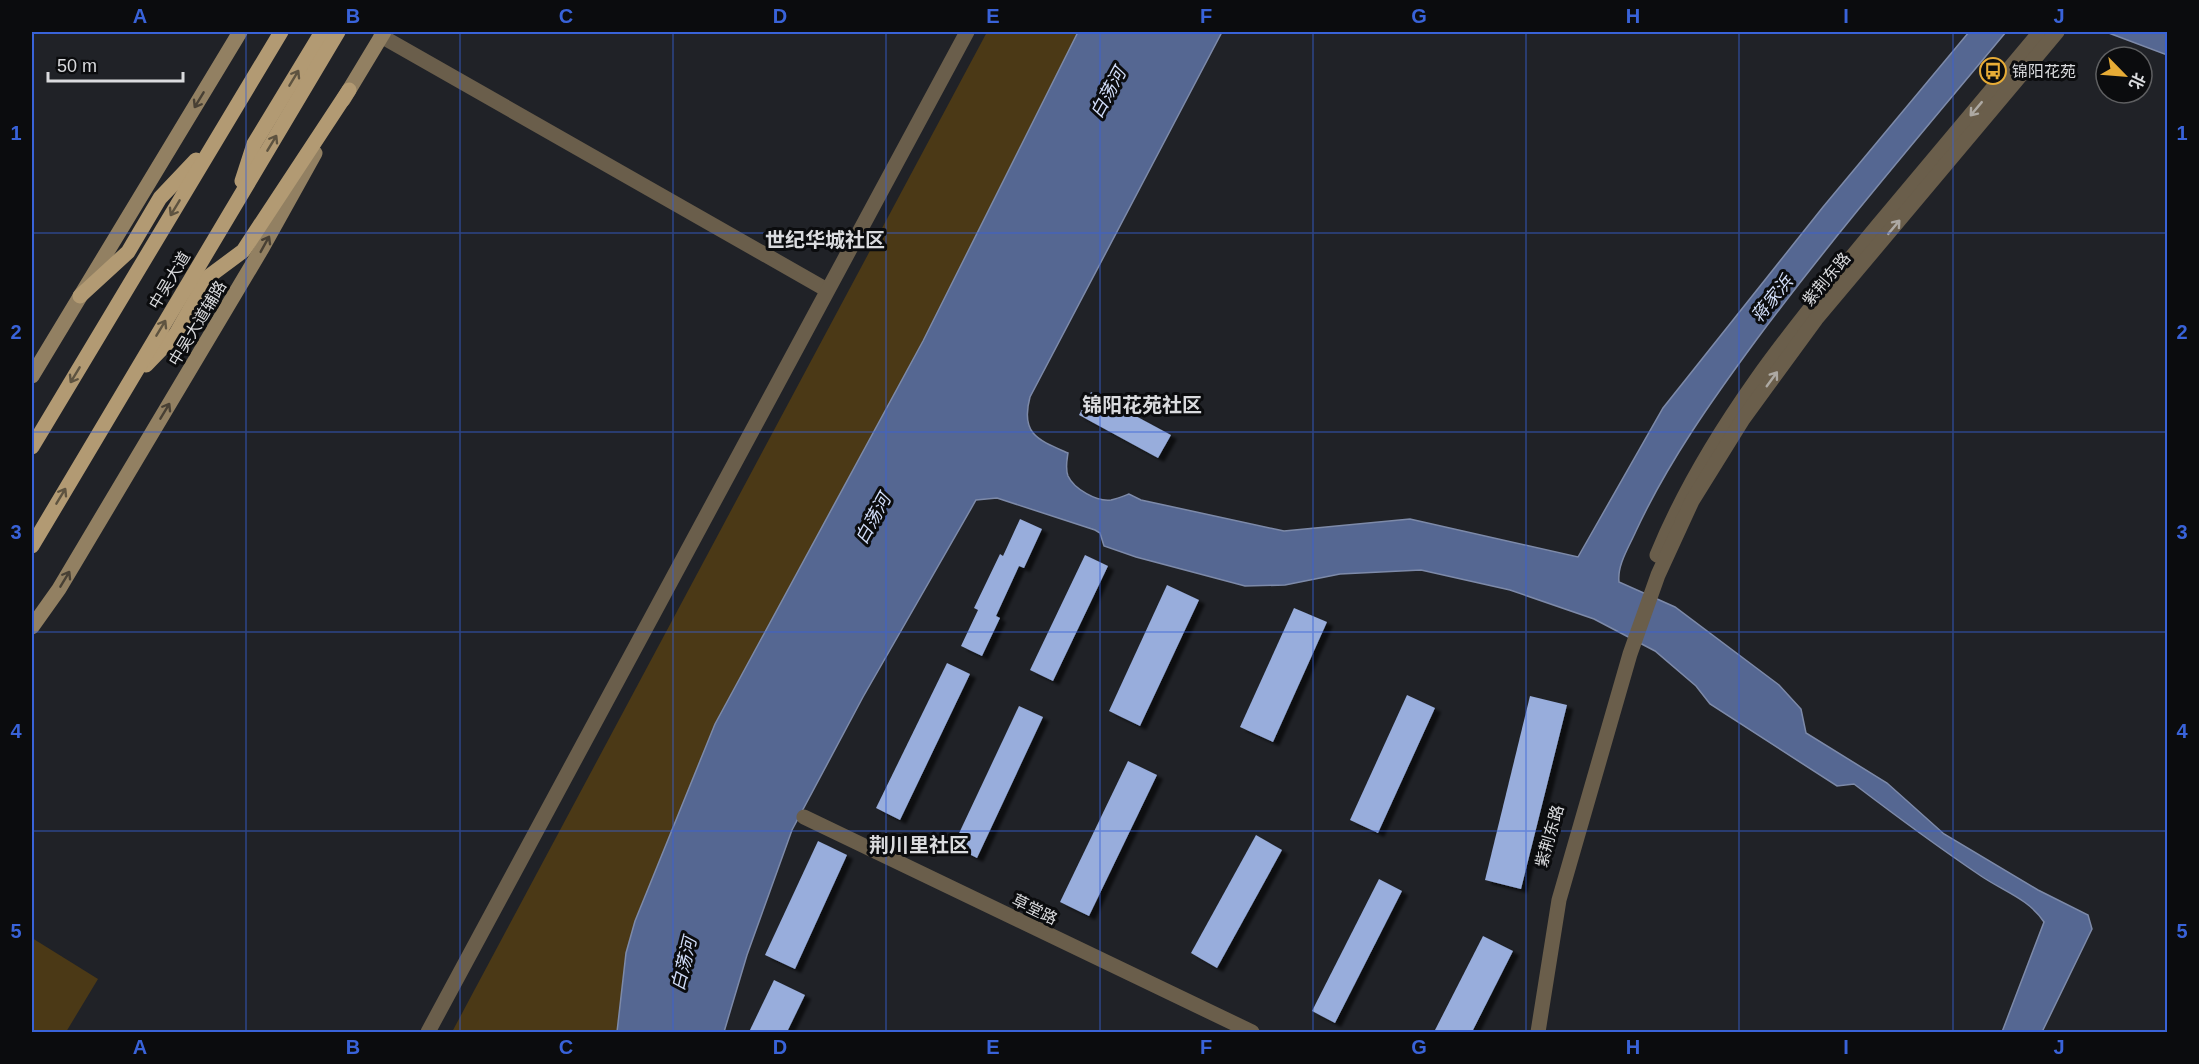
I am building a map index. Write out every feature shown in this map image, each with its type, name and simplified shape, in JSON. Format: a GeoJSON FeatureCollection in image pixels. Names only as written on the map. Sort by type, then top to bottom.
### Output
{"type":"FeatureCollection","features":[{"type":"Feature","properties":{"kind":"main road"},"geometry":{"type":"LineString","coordinates":[[32,376],[240,32]]}},
{"type":"Feature","properties":{"kind":"main road","name":"中吴大道"},"geometry":{"type":"LineString","coordinates":[[32,447],[281,32]]}},
{"type":"Feature","properties":{"kind":"main road"},"geometry":{"type":"LineString","coordinates":[[234,207],[254,144],[322,32]]}},
{"type":"Feature","properties":{"kind":"main road","name":"中吴大道"},"geometry":{"type":"LineString","coordinates":[[32,546],[338,32]]}},
{"type":"Feature","properties":{"kind":"main road","name":"中吴大道辅路"},"geometry":{"type":"LineString","coordinates":[[32,627],[59,589],[261,250],[349,90],[383,34]]}},
{"type":"Feature","properties":{"kind":"main road"},"geometry":{"type":"LineString","coordinates":[[127,385],[176,334],[208,277],[243,251],[349,90]]}},
{"type":"Feature","properties":{"kind":"main road"},"geometry":{"type":"LineString","coordinates":[[80,297],[128,252],[160,198],[215,140]]}},
{"type":"Feature","properties":{"kind":"street"},"geometry":{"type":"LineString","coordinates":[[428,1032],[967,32]]}},
{"type":"Feature","properties":{"kind":"street","name":"紫荆东路"},"geometry":{"type":"LineString","coordinates":[[1654,574],[1671,522],[1697,470],[1754,383],[1816,299],[2040,32]]}},
{"type":"Feature","properties":{"kind":"street","name":"紫荆东路"},"geometry":{"type":"LineString","coordinates":[[1654,574],[1692,501],[1749,410],[1816,319],[2057,32]]}},
{"type":"Feature","properties":{"kind":"street"},"geometry":{"type":"LineString","coordinates":[[383,34],[828,290]]}},
{"type":"Feature","properties":{"kind":"street"},"geometry":{"type":"LineString","coordinates":[[1625,653],[1654,574]]}},
{"type":"Feature","properties":{"kind":"street","name":"紫荆东路"},"geometry":{"type":"LineString","coordinates":[[1528,1032],[1557,872],[1625,653]]}},
{"type":"Feature","properties":{"kind":"street","name":"紫荆东路"},"geometry":{"type":"LineString","coordinates":[[1538,1032],[1559,900],[1625,653]]}},
{"type":"Feature","properties":{"kind":"street","name":"草堂路"},"geometry":{"type":"LineString","coordinates":[[804,817],[1251,1032]]}},
{"type":"Feature","properties":{"kind":"shaded area"},"geometry":{"type":"Polygon","coordinates":[[[987,32],[1078,32],[923,341],[715,724],[635,921],[626,953],[617,1032],[452,1032],[987,32]]]}},
{"type":"Feature","properties":{"kind":"shaded area"},"geometry":{"type":"Polygon","coordinates":[[[32,938],[98,979],[66,1032],[32,1032],[32,938]]]}},
{"type":"Feature","properties":{"kind":"water"},"geometry":{"type":"Polygon","coordinates":[[[1078,32],[1222,32],[1030,397],[1028,420],[1030,428],[1040,439],[1068,453],[1067,473],[1075,486],[1099,499],[1111,500],[1129,494],[1141,500],[1284,531],[1410,519],[1578,557],[1663,408],[1823,207],[1969,32],[2006,32],[1817,261],[1724,385],[1662,480],[1624,556],[1619,582],[1675,607],[1779,685],[1801,709],[1806,733],[1887,783],[1944,834],[2038,890],[2088,915],[2092,929],[2042,1032],[2002,1032],[2044,922],[2031,907],[1965,865],[1854,784],[1837,786],[1710,704],[1696,686],[1655,651],[1594,619],[1510,590],[1421,570],[1340,574],[1285,585],[1245,586],[1136,557],[1104,546],[1100,533],[1095,530],[997,498],[976,500],[863,697],[792,830],[747,955],[724,1032],[617,1032],[626,953],[635,921],[715,724],[923,341],[1078,32]]]}},
{"type":"Feature","properties":{"kind":"water"},"geometry":{"type":"Polygon","coordinates":[[[2106,32],[2167,32],[2167,55],[2154,50],[2154,45],[2140,45],[2106,32]]]}},
{"type":"Feature","properties":{"kind":"building"},"geometry":{"type":"Polygon","coordinates":[[[1091,392],[1171,435],[1158,458],[1079,415],[1091,392]]]}},
{"type":"Feature","properties":{"kind":"building"},"geometry":{"type":"Polygon","coordinates":[[[1020,519],[1042,529],[1024,568],[1019,566],[996,616],[1000,618],[982,656],[961,646],[978,610],[974,608],[1000,554],[1003,556],[1020,519]]]}},
{"type":"Feature","properties":{"kind":"building"},"geometry":{"type":"Polygon","coordinates":[[[1085,555],[1108,566],[1053,681],[1030,670],[1085,555]]]}},
{"type":"Feature","properties":{"kind":"building"},"geometry":{"type":"Polygon","coordinates":[[[1167,585],[1199,600],[1140,726],[1109,711],[1167,585]]]}},
{"type":"Feature","properties":{"kind":"building"},"geometry":{"type":"Polygon","coordinates":[[[1294,608],[1327,622],[1273,742],[1240,727],[1294,608]]]}},
{"type":"Feature","properties":{"kind":"building"},"geometry":{"type":"Polygon","coordinates":[[[947,663],[970,674],[900,820],[876,808],[947,663]]]}},
{"type":"Feature","properties":{"kind":"building"},"geometry":{"type":"Polygon","coordinates":[[[1407,695],[1435,708],[1378,833],[1350,820],[1407,695]]]}},
{"type":"Feature","properties":{"kind":"building"},"geometry":{"type":"Polygon","coordinates":[[[1530,696],[1567,705],[1521,889],[1485,880],[1530,696]]]}},
{"type":"Feature","properties":{"kind":"building"},"geometry":{"type":"Polygon","coordinates":[[[1019,706],[1043,717],[977,858],[953,846],[1019,706]]]}},
{"type":"Feature","properties":{"kind":"building"},"geometry":{"type":"Polygon","coordinates":[[[1128,761],[1157,775],[1089,916],[1060,902],[1128,761]]]}},
{"type":"Feature","properties":{"kind":"building"},"geometry":{"type":"Polygon","coordinates":[[[1256,835],[1282,850],[1217,968],[1191,953],[1256,835]]]}},
{"type":"Feature","properties":{"kind":"building"},"geometry":{"type":"Polygon","coordinates":[[[818,841],[847,855],[795,969],[765,955],[818,841]]]}},
{"type":"Feature","properties":{"kind":"building"},"geometry":{"type":"Polygon","coordinates":[[[1379,879],[1402,891],[1335,1023],[1312,1011],[1379,879]]]}},
{"type":"Feature","properties":{"kind":"building"},"geometry":{"type":"Polygon","coordinates":[[[1483,936],[1513,951],[1472,1032],[1434,1032],[1483,936]]]}},
{"type":"Feature","properties":{"kind":"building"},"geometry":{"type":"Polygon","coordinates":[[[774,980],[805,995],[787,1032],[749,1032],[774,980]]]}},
{"type":"Feature","properties":{"kind":"place","name":"锦阳花苑"},"geometry":{"type":"Point","coordinates":[1993,71]}},
{"type":"Feature","properties":{"kind":"district","name":"世纪华城社区"},"geometry":{"type":"Point","coordinates":[825,240]}},
{"type":"Feature","properties":{"kind":"district","name":"锦阳花苑社区"},"geometry":{"type":"Point","coordinates":[1142,405]}},
{"type":"Feature","properties":{"kind":"district","name":"荆川里社区"},"geometry":{"type":"Point","coordinates":[919,845]}},
{"type":"Feature","properties":{"kind":"water label","name":"白荡河"},"geometry":{"type":"Point","coordinates":[1108,93]}},
{"type":"Feature","properties":{"kind":"water label","name":"蒋家浜"},"geometry":{"type":"Point","coordinates":[1772,299]}},
{"type":"Feature","properties":{"kind":"water label","name":"白荡河"},"geometry":{"type":"Point","coordinates":[873,519]}},
{"type":"Feature","properties":{"kind":"water label","name":"白荡河"},"geometry":{"type":"Point","coordinates":[684,964]}}]}
